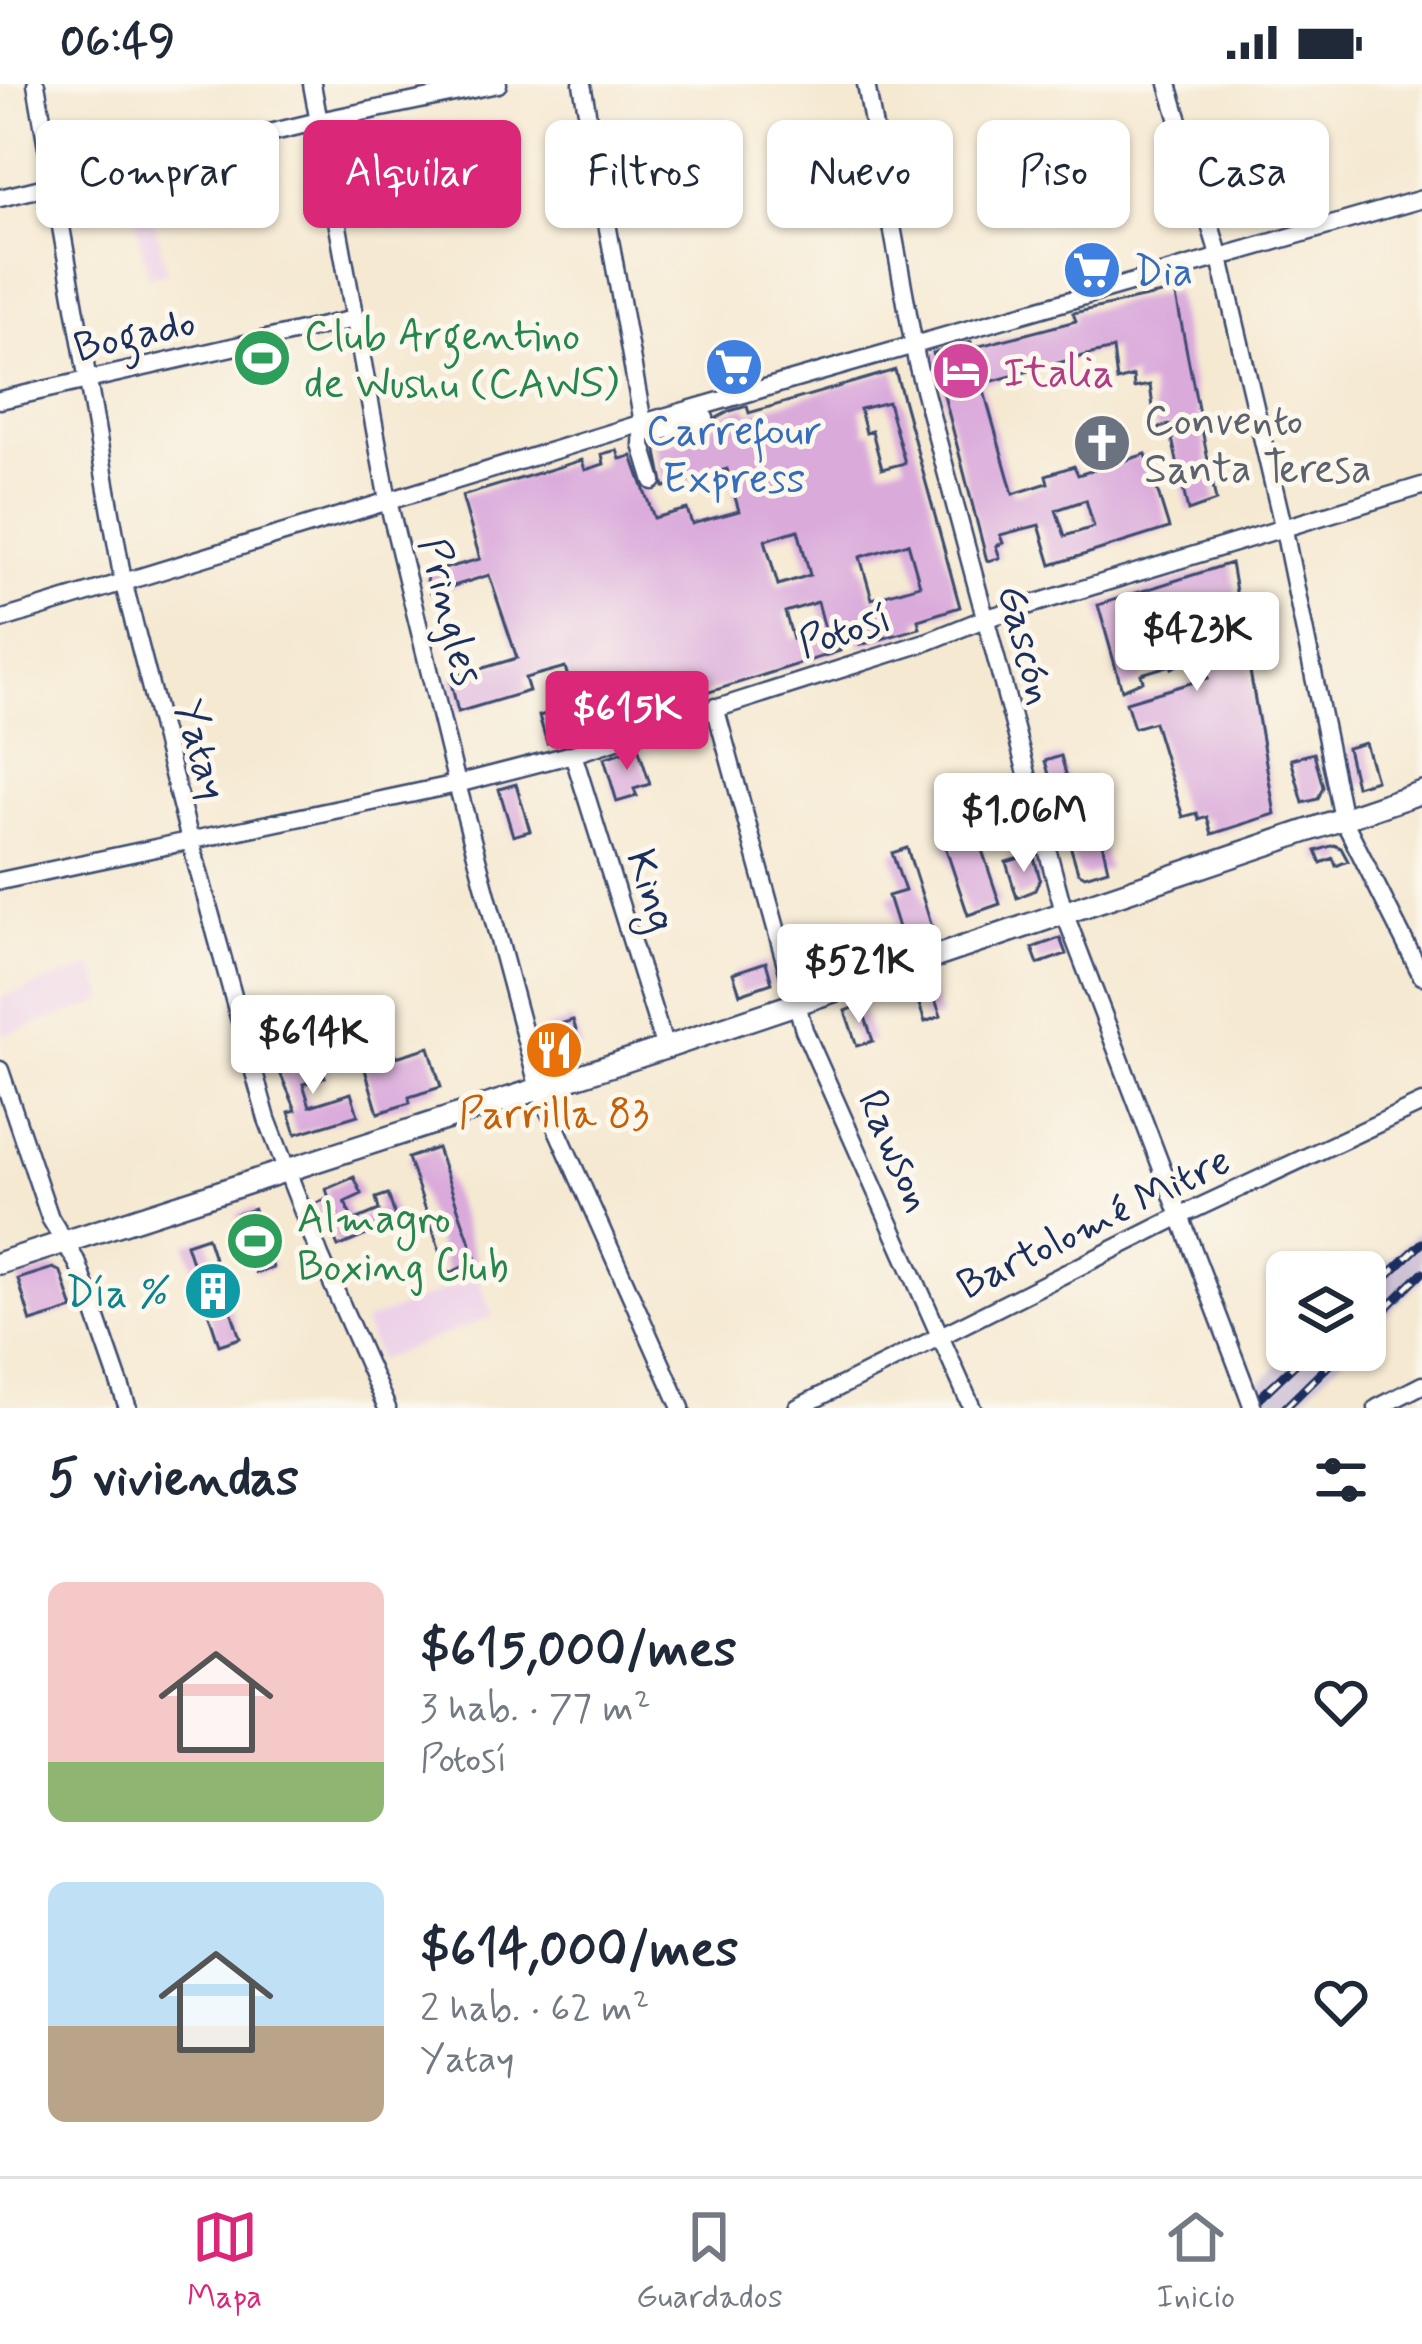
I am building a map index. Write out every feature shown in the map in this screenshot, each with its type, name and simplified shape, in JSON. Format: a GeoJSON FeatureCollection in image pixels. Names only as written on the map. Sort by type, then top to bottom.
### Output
{"type":"FeatureCollection","features":[{"type":"Feature","properties":{"kind":"main road"},"geometry":{"type":"LineString","coordinates":[[0,1264],[665,1048],[1422,792]]}},
{"type":"Feature","properties":{"kind":"street","name":"Yatay"},"geometry":{"type":"LineString","coordinates":[[36,84],[42,120]]}},
{"type":"Feature","properties":{"kind":"street","name":"Pringles"},"geometry":{"type":"LineString","coordinates":[[312,84],[319,120]]}},
{"type":"Feature","properties":{"kind":"street"},"geometry":{"type":"LineString","coordinates":[[324,120],[497,84]]}},
{"type":"Feature","properties":{"kind":"street"},"geometry":{"type":"LineString","coordinates":[[582,84],[643,423],[642,445],[653,482]]}},
{"type":"Feature","properties":{"kind":"street","name":"Gascón"},"geometry":{"type":"LineString","coordinates":[[866,84],[913,344],[1064,912],[1251,1401]]}},
{"type":"Feature","properties":{"kind":"street"},"geometry":{"type":"LineString","coordinates":[[1168,84],[1220,258],[1284,530],[1343,818],[1422,976]]}},
{"type":"Feature","properties":{"kind":"street"},"geometry":{"type":"LineString","coordinates":[[0,198],[36,191]]}},
{"type":"Feature","properties":{"kind":"street"},"geometry":{"type":"LineString","coordinates":[[0,620],[643,423],[1422,199]]}},
{"type":"Feature","properties":{"kind":"street","name":"Yatay"},"geometry":{"type":"LineString","coordinates":[[60,228],[123,581],[249,1060],[286,1171],[387,1408]]}},
{"type":"Feature","properties":{"kind":"street","name":"Pringles"},"geometry":{"type":"LineString","coordinates":[[338,228],[388,501],[538,1089],[682,1408]]}},
{"type":"Feature","properties":{"kind":"street","name":"Bogado"},"geometry":{"type":"LineString","coordinates":[[0,400],[354,319]]}},
{"type":"Feature","properties":{"kind":"street","name":"Potosí"},"geometry":{"type":"LineString","coordinates":[[0,881],[457,784],[573,754],[929,641],[984,619],[1422,487]]}},
{"type":"Feature","properties":{"kind":"street","name":"Rawson"},"geometry":{"type":"LineString","coordinates":[[715,707],[794,1004],[972,1408]]}},
{"type":"Feature","properties":{"kind":"street","name":"King"},"geometry":{"type":"LineString","coordinates":[[573,754],[665,1048]]}},
{"type":"Feature","properties":{"kind":"street"},"geometry":{"type":"LineString","coordinates":[[0,1070],[50,1218],[78,1264],[121,1405]]}},
{"type":"Feature","properties":{"kind":"street","name":"Bartolomé Mitre"},"geometry":{"type":"LineString","coordinates":[[797,1408],[1180,1216],[1422,1103]]}},
{"type":"Feature","properties":{"kind":"street"},"geometry":{"type":"LineString","coordinates":[[1377,1408],[1422,1385]]}},
{"type":"Feature","properties":{"kind":"shaded area"},"geometry":{"type":"Polygon","coordinates":[[[137,228],[156,228],[167,272],[149,277],[137,228]]]}},
{"type":"Feature","properties":{"kind":"shaded area"},"geometry":{"type":"Polygon","coordinates":[[[94,966],[106,1001],[2,1035],[0,998],[94,966]]]}},
{"type":"Feature","properties":{"kind":"shaded area"},"geometry":{"type":"Polygon","coordinates":[[[1422,1228],[1422,1280],[1386,1315],[1386,1262],[1422,1228]]]}},
{"type":"Feature","properties":{"kind":"shaded area"},"geometry":{"type":"Polygon","coordinates":[[[478,1277],[493,1316],[379,1360],[364,1322],[478,1277]]]}},
{"type":"Feature","properties":{"kind":"shaded area"},"geometry":{"type":"Polygon","coordinates":[[[1272,1371],[1330,1371],[1292,1408],[1234,1408],[1272,1371]]]}},
{"type":"Feature","properties":{"kind":"building"},"geometry":{"type":"Polygon","coordinates":[[[1175,291],[1216,501],[1188,511],[1169,425],[1156,429],[1150,385],[1134,388],[1133,376],[1117,381],[1113,349],[1087,355],[982,384],[1013,494],[1048,483],[1046,475],[1074,466],[1078,475],[1146,454],[1169,528],[1051,565],[1039,525],[1000,535],[1003,543],[996,546],[1000,558],[987,561],[933,353],[971,342],[972,348],[1076,321],[1073,313],[1175,291]],[[1086,500],[1056,510],[1065,536],[1094,527],[1086,500]]]}},
{"type":"Feature","properties":{"kind":"building"},"geometry":{"type":"Polygon","coordinates":[[[895,370],[960,607],[918,620],[920,628],[860,645],[855,622],[833,628],[840,651],[547,743],[539,716],[576,705],[565,667],[525,678],[529,691],[458,712],[450,678],[517,658],[489,575],[431,593],[425,574],[480,559],[462,496],[582,460],[585,470],[604,464],[602,454],[617,450],[620,459],[632,456],[654,518],[687,509],[692,524],[739,511],[727,469],[664,487],[655,442],[709,430],[730,411],[747,406],[749,413],[895,370]],[[888,402],[860,409],[866,433],[872,431],[882,469],[905,463],[888,402]],[[798,530],[765,540],[778,585],[810,575],[798,530]],[[908,543],[860,557],[872,599],[920,585],[908,543]],[[818,602],[785,612],[793,639],[825,629],[818,602]]]}},
{"type":"Feature","properties":{"kind":"building"},"geometry":{"type":"Polygon","coordinates":[[[1231,563],[1275,814],[1212,834],[1207,817],[1199,820],[1197,813],[1183,817],[1154,722],[1134,728],[1126,702],[1208,678],[1199,653],[1172,668],[1141,674],[1143,681],[1122,690],[1098,605],[1231,563]]]}},
{"type":"Feature","properties":{"kind":"building"},"geometry":{"type":"Polygon","coordinates":[[[1365,743],[1376,780],[1356,786],[1347,748],[1365,743]]]}},
{"type":"Feature","properties":{"kind":"building"},"geometry":{"type":"Polygon","coordinates":[[[638,747],[650,784],[634,789],[637,796],[617,802],[604,758],[638,747]]]}},
{"type":"Feature","properties":{"kind":"building"},"geometry":{"type":"Polygon","coordinates":[[[1314,753],[1323,787],[1318,799],[1303,803],[1291,759],[1314,753]]]}},
{"type":"Feature","properties":{"kind":"building"},"geometry":{"type":"Polygon","coordinates":[[[1061,756],[1070,788],[1088,782],[1108,869],[1085,876],[1078,872],[1045,761],[1061,756]]]}},
{"type":"Feature","properties":{"kind":"building"},"geometry":{"type":"Polygon","coordinates":[[[516,784],[530,831],[513,836],[499,789],[516,784]]]}},
{"type":"Feature","properties":{"kind":"building"},"geometry":{"type":"Polygon","coordinates":[[[976,832],[1000,904],[968,915],[944,843],[976,832]]]}},
{"type":"Feature","properties":{"kind":"building"},"geometry":{"type":"Polygon","coordinates":[[[1334,845],[1348,861],[1336,866],[1333,858],[1321,863],[1316,851],[1334,845]]]}},
{"type":"Feature","properties":{"kind":"building"},"geometry":{"type":"Polygon","coordinates":[[[907,848],[932,927],[901,937],[888,896],[905,891],[892,853],[907,848]]]}},
{"type":"Feature","properties":{"kind":"building"},"geometry":{"type":"Polygon","coordinates":[[[1033,854],[1040,879],[1035,890],[1017,898],[1006,862],[1033,854]]]}},
{"type":"Feature","properties":{"kind":"building"},"geometry":{"type":"Polygon","coordinates":[[[1060,938],[1066,954],[1038,964],[1032,948],[1060,938]]]}},
{"type":"Feature","properties":{"kind":"building"},"geometry":{"type":"Polygon","coordinates":[[[766,962],[772,983],[740,994],[733,973],[766,962]]]}},
{"type":"Feature","properties":{"kind":"building"},"geometry":{"type":"Polygon","coordinates":[[[929,983],[941,1016],[925,1022],[914,989],[929,983]]]}},
{"type":"Feature","properties":{"kind":"building"},"geometry":{"type":"Polygon","coordinates":[[[861,1005],[873,1041],[857,1046],[845,1011],[861,1005]]]}},
{"type":"Feature","properties":{"kind":"building"},"geometry":{"type":"Polygon","coordinates":[[[573,1020],[581,1047],[556,1055],[544,1029],[573,1020]]]}},
{"type":"Feature","properties":{"kind":"building"},"geometry":{"type":"Polygon","coordinates":[[[393,1046],[396,1057],[429,1047],[441,1087],[378,1113],[361,1056],[393,1046]]]}},
{"type":"Feature","properties":{"kind":"building"},"geometry":{"type":"Polygon","coordinates":[[[318,1055],[325,1077],[303,1084],[310,1106],[351,1093],[358,1115],[296,1134],[289,1112],[296,1110],[278,1068],[318,1055]]]}},
{"type":"Feature","properties":{"kind":"building"},"geometry":{"type":"Polygon","coordinates":[[[437,1148],[476,1260],[448,1274],[408,1158],[437,1148]]]}},
{"type":"Feature","properties":{"kind":"building"},"geometry":{"type":"Polygon","coordinates":[[[354,1177],[362,1194],[345,1202],[353,1221],[379,1210],[376,1198],[388,1194],[399,1228],[386,1232],[385,1227],[338,1247],[333,1235],[337,1215],[324,1221],[316,1203],[329,1198],[326,1189],[354,1177]]]}},
{"type":"Feature","properties":{"kind":"building","name":"Almagro Boxing Club"},"geometry":{"type":"Polygon","coordinates":[[[254,1209],[273,1268],[256,1273],[237,1214],[254,1209]]]}},
{"type":"Feature","properties":{"kind":"building","name":"Día %"},"geometry":{"type":"Polygon","coordinates":[[[207,1237],[240,1338],[219,1345],[186,1244],[207,1237]]]}},
{"type":"Feature","properties":{"kind":"building"},"geometry":{"type":"Polygon","coordinates":[[[53,1268],[61,1272],[73,1309],[31,1322],[18,1279],[53,1268]]]}},
{"type":"Feature","properties":{"kind":"railway"},"geometry":{"type":"LineString","coordinates":[[1386,1277],[1422,1243]]}},
{"type":"Feature","properties":{"kind":"railway"},"geometry":{"type":"LineString","coordinates":[[1386,1308],[1422,1273]]}},
{"type":"Feature","properties":{"kind":"railway"},"geometry":{"type":"LineString","coordinates":[[1249,1408],[1288,1371]]}},
{"type":"Feature","properties":{"kind":"railway"},"geometry":{"type":"LineString","coordinates":[[1285,1408],[1323,1371]]}},
{"type":"Feature","properties":{"kind":"place","name":"Dia"},"geometry":{"type":"Point","coordinates":[1092,270]}},
{"type":"Feature","properties":{"kind":"place","name":"Club Argentino de Wushu (CAWS)"},"geometry":{"type":"Point","coordinates":[262,358]}},
{"type":"Feature","properties":{"kind":"place","name":"Carrefour Express"},"geometry":{"type":"Point","coordinates":[734,367]}},
{"type":"Feature","properties":{"kind":"place","name":"Italia"},"geometry":{"type":"Point","coordinates":[961,371]}},
{"type":"Feature","properties":{"kind":"place","name":"Convento Santa Teresa"},"geometry":{"type":"Point","coordinates":[1102,443]}},
{"type":"Feature","properties":{"kind":"place","name":"Parrilla 83"},"geometry":{"type":"Point","coordinates":[554,1050]}},
{"type":"Feature","properties":{"kind":"place","name":"Almagro Boxing Club"},"geometry":{"type":"Point","coordinates":[255,1241]}},
{"type":"Feature","properties":{"kind":"place","name":"Día %"},"geometry":{"type":"Point","coordinates":[213,1291]}}]}
